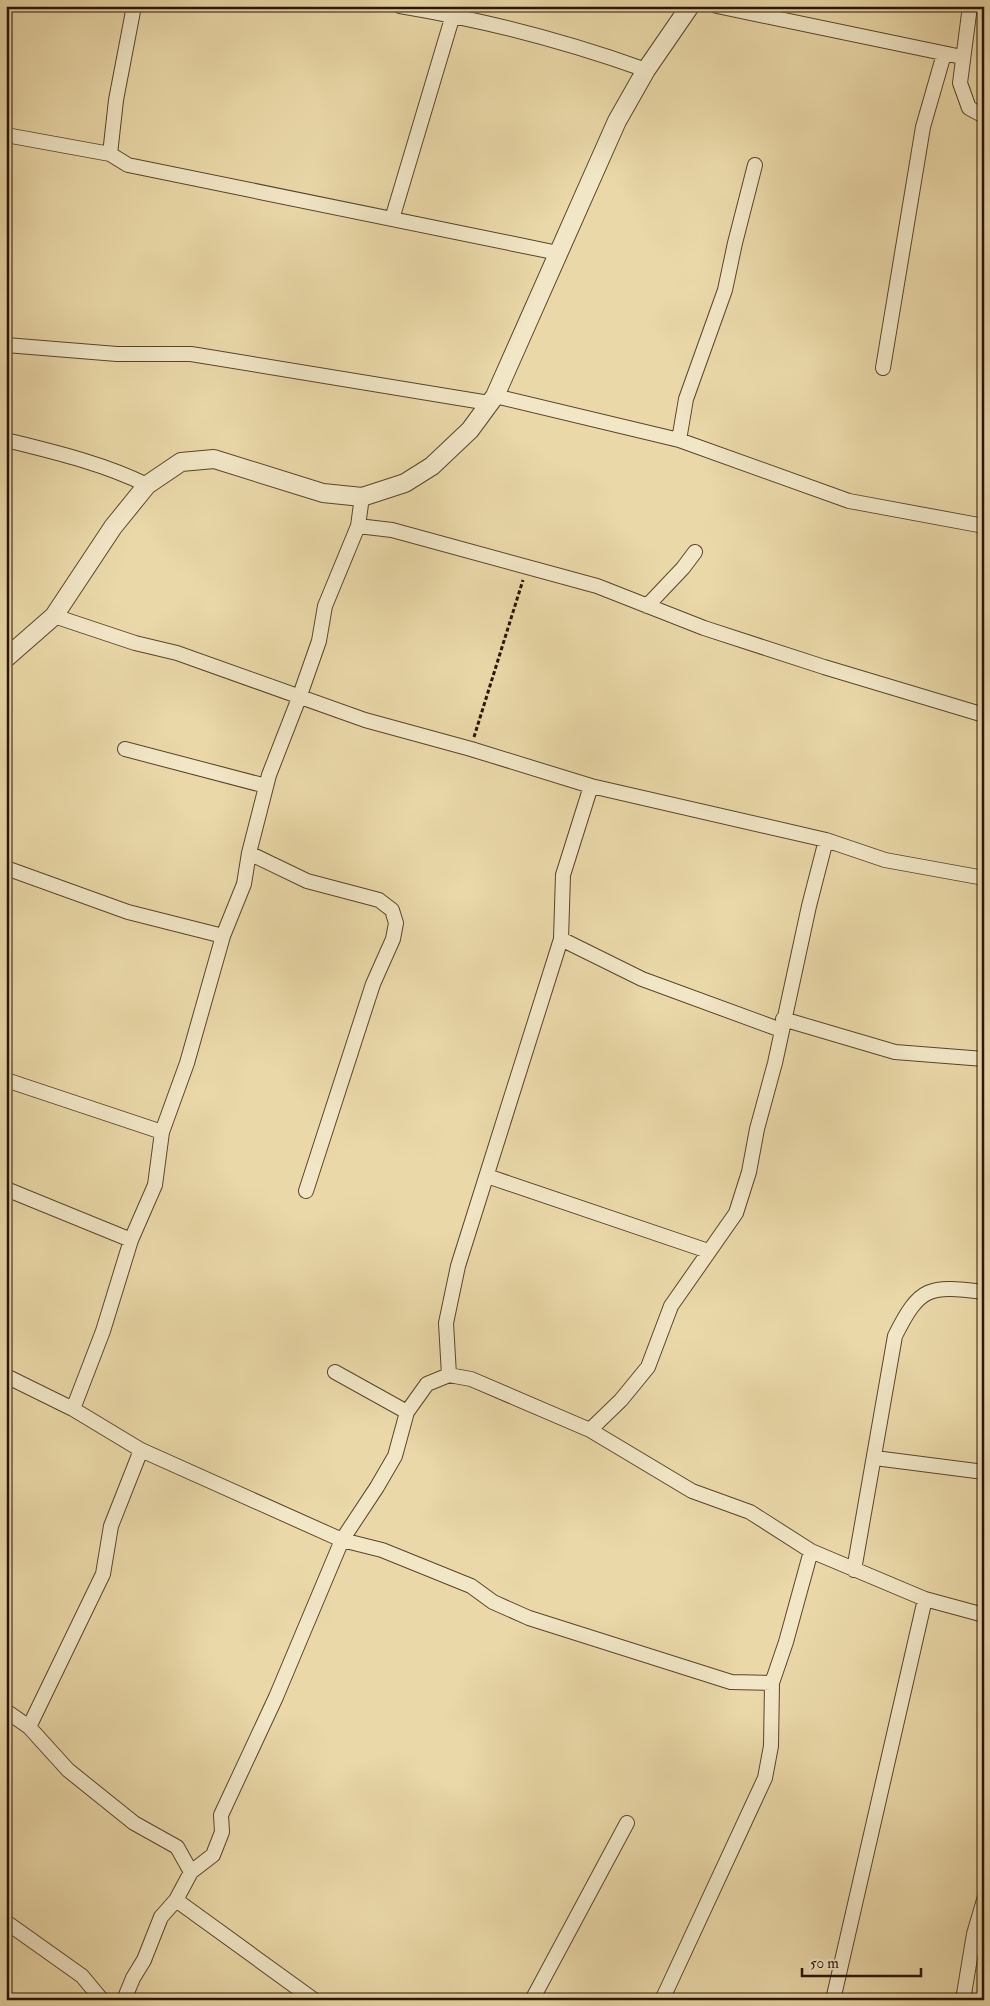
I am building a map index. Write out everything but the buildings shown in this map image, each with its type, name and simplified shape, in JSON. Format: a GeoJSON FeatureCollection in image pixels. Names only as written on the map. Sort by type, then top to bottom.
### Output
{"type":"FeatureCollection","features":[{"type":"Feature","properties":{"kind":"street"},"geometry":{"type":"LineString","coordinates":[[110,154],[116,100],[134,6]]}},
{"type":"Feature","properties":{"kind":"street"},"geometry":{"type":"LineString","coordinates":[[400,6],[453,15],[584,48],[646,70]]}},
{"type":"Feature","properties":{"kind":"street"},"geometry":{"type":"LineString","coordinates":[[6,658],[54,616],[113,527],[147,485],[181,462],[214,459],[323,493],[362,496],[405,483],[432,466],[470,430],[492,400],[617,121],[646,70],[690,6]]}},
{"type":"Feature","properties":{"kind":"street"},"geometry":{"type":"LineString","coordinates":[[717,6],[962,57]]}},
{"type":"Feature","properties":{"kind":"street"},"geometry":{"type":"LineString","coordinates":[[970,6],[960,83],[969,108],[984,116]]}},
{"type":"Feature","properties":{"kind":"street"},"geometry":{"type":"LineString","coordinates":[[392,219],[453,15]]}},
{"type":"Feature","properties":{"kind":"street"},"geometry":{"type":"LineString","coordinates":[[883,368],[923,127],[944,54]]}},
{"type":"Feature","properties":{"kind":"street"},"geometry":{"type":"LineString","coordinates":[[6,135],[110,154],[128,165],[558,253]]}},
{"type":"Feature","properties":{"kind":"street"},"geometry":{"type":"LineString","coordinates":[[679,440],[686,399],[715,323],[725,290],[734,243],[755,165]]}},
{"type":"Feature","properties":{"kind":"street"},"geometry":{"type":"LineString","coordinates":[[6,345],[117,354],[191,354],[492,400],[679,440],[849,501],[984,526]]}},
{"type":"Feature","properties":{"kind":"street"},"geometry":{"type":"LineString","coordinates":[[7,436],[124,474],[147,485]]}},
{"type":"Feature","properties":{"kind":"street"},"geometry":{"type":"LineString","coordinates":[[72,1409],[103,1331],[131,1240],[155,1185],[162,1132],[186,1063],[223,936],[244,884],[249,852],[266,786],[300,698],[319,641],[325,606],[358,526],[362,496]]}},
{"type":"Feature","properties":{"kind":"street"},"geometry":{"type":"LineString","coordinates":[[358,526],[392,530],[597,586],[704,628],[824,667],[984,715]]}},
{"type":"Feature","properties":{"kind":"street"},"geometry":{"type":"LineString","coordinates":[[648,606],[695,552]]}},
{"type":"Feature","properties":{"kind":"street"},"geometry":{"type":"LineString","coordinates":[[54,616],[135,643],[177,653],[365,720],[470,749],[591,786],[826,840],[885,860],[984,878]]}},
{"type":"Feature","properties":{"kind":"street"},"geometry":{"type":"LineString","coordinates":[[125,749],[266,786]]}},
{"type":"Feature","properties":{"kind":"street"},"geometry":{"type":"LineString","coordinates":[[449,1375],[446,1323],[458,1266],[561,939],[563,876],[591,786]]}},
{"type":"Feature","properties":{"kind":"street"},"geometry":{"type":"LineString","coordinates":[[590,1430],[621,1400],[648,1367],[671,1306],[736,1212],[749,1172],[757,1129],[775,1062],[782,1024],[826,840]]}},
{"type":"Feature","properties":{"kind":"street"},"geometry":{"type":"LineString","coordinates":[[249,852],[307,881],[379,900],[392,910],[396,923],[393,939],[373,984],[306,1191]]}},
{"type":"Feature","properties":{"kind":"street"},"geometry":{"type":"LineString","coordinates":[[6,868],[128,912],[223,936]]}},
{"type":"Feature","properties":{"kind":"street"},"geometry":{"type":"LineString","coordinates":[[561,939],[642,979],[782,1024],[895,1052],[984,1059]]}},
{"type":"Feature","properties":{"kind":"street"},"geometry":{"type":"LineString","coordinates":[[6,1080],[162,1132]]}},
{"type":"Feature","properties":{"kind":"street"},"geometry":{"type":"LineString","coordinates":[[487,1176],[708,1251]]}},
{"type":"Feature","properties":{"kind":"street"},"geometry":{"type":"LineString","coordinates":[[6,1189],[131,1240]]}},
{"type":"Feature","properties":{"kind":"street"},"geometry":{"type":"LineString","coordinates":[[854,1570],[895,1336],[910,1306],[929,1291],[958,1289],[984,1292]]}},
{"type":"Feature","properties":{"kind":"street"},"geometry":{"type":"LineString","coordinates":[[335,1372],[407,1412]]}},
{"type":"Feature","properties":{"kind":"street"},"geometry":{"type":"LineString","coordinates":[[124,2000],[133,1978],[144,1960],[161,1917],[176,1900],[191,1872],[213,1855],[222,1832],[221,1815],[276,1698],[342,1540],[377,1488],[395,1456],[407,1412],[427,1384],[449,1375],[471,1379],[590,1430],[692,1491],[750,1512],[811,1551],[925,1599],[984,1615]]}},
{"type":"Feature","properties":{"kind":"street"},"geometry":{"type":"LineString","coordinates":[[6,1376],[72,1409],[141,1450],[342,1540],[382,1550],[471,1586],[493,1602],[568,1631],[731,1682],[772,1683]]}},
{"type":"Feature","properties":{"kind":"street"},"geometry":{"type":"LineString","coordinates":[[29,1727],[103,1574],[111,1526],[141,1450]]}},
{"type":"Feature","properties":{"kind":"street"},"geometry":{"type":"LineString","coordinates":[[875,1458],[984,1472]]}},
{"type":"Feature","properties":{"kind":"street"},"geometry":{"type":"LineString","coordinates":[[662,2000],[765,1778],[771,1746],[772,1683],[786,1642],[811,1551]]}},
{"type":"Feature","properties":{"kind":"street"},"geometry":{"type":"LineString","coordinates":[[833,2000],[925,1599]]}},
{"type":"Feature","properties":{"kind":"street"},"geometry":{"type":"LineString","coordinates":[[6,1711],[29,1727],[68,1770],[134,1823],[176,1847],[191,1872]]}},
{"type":"Feature","properties":{"kind":"street"},"geometry":{"type":"LineString","coordinates":[[532,2000],[626,1823]]}},
{"type":"Feature","properties":{"kind":"street"},"geometry":{"type":"LineString","coordinates":[[176,1900],[314,2000]]}},
{"type":"Feature","properties":{"kind":"street"},"geometry":{"type":"LineString","coordinates":[[963,2000],[974,1934],[984,1900]]}},
{"type":"Feature","properties":{"kind":"street"},"geometry":{"type":"LineString","coordinates":[[6,1922],[82,1976],[102,2000]]}},
{"type":"Feature","properties":{"kind":"path"},"geometry":{"type":"LineString","coordinates":[[470,749],[528,567]]}}]}
